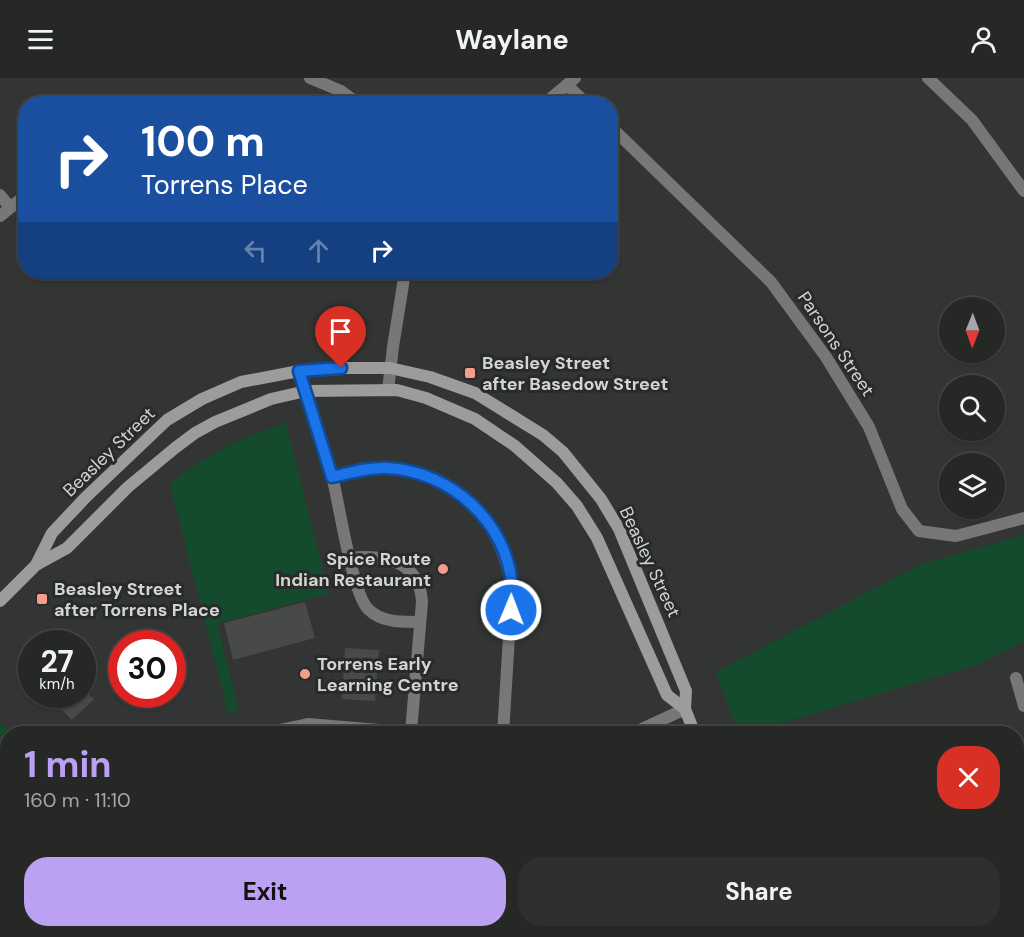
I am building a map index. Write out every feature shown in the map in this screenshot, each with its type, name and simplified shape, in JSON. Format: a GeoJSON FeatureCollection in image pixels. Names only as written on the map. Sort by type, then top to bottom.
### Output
{"type":"FeatureCollection","features":[{"type":"Feature","properties":{"kind":"main road","name":"Beasley Street"},"geometry":{"type":"LineString","coordinates":[[36,565],[52,533],[86,497],[167,420],[202,399],[241,382],[299,371],[390,368],[430,377],[475,393],[543,435],[574,465],[601,499],[622,536],[686,691],[685,709],[692,726]]}},
{"type":"Feature","properties":{"kind":"main road","name":"Beasley Street"},"geometry":{"type":"LineString","coordinates":[[0,601],[36,565],[67,548],[128,487],[195,433],[238,411],[271,399],[306,391],[397,390],[426,398],[475,419],[515,446],[557,483],[577,506],[597,538],[667,695],[685,709]]}},
{"type":"Feature","properties":{"kind":"street"},"geometry":{"type":"LineString","coordinates":[[310,78],[348,96]]}},
{"type":"Feature","properties":{"kind":"street"},"geometry":{"type":"LineString","coordinates":[[928,78],[972,120],[1024,191]]}},
{"type":"Feature","properties":{"kind":"street"},"geometry":{"type":"LineString","coordinates":[[553,96],[571,81],[581,96]]}},
{"type":"Feature","properties":{"kind":"street","name":"Parsons Street"},"geometry":{"type":"LineString","coordinates":[[618,134],[771,282],[826,357],[869,427],[902,509],[919,531],[956,536],[1024,518]]}},
{"type":"Feature","properties":{"kind":"street"},"geometry":{"type":"LineString","coordinates":[[0,195],[5,211],[18,201]]}},
{"type":"Feature","properties":{"kind":"street"},"geometry":{"type":"LineString","coordinates":[[388,390],[404,279]]}},
{"type":"Feature","properties":{"kind":"street"},"geometry":{"type":"LineString","coordinates":[[299,371],[332,477],[358,588],[367,608],[379,617],[394,621],[420,622]]}},
{"type":"Feature","properties":{"kind":"street"},"geometry":{"type":"LineString","coordinates":[[332,477],[364,469],[385,468],[406,470],[427,476],[464,496],[492,528],[502,546],[509,567],[512,588],[503,726]]}},
{"type":"Feature","properties":{"kind":"street"},"geometry":{"type":"LineString","coordinates":[[350,558],[363,556],[388,559],[406,568],[416,580],[421,594],[411,726]]}},
{"type":"Feature","properties":{"kind":"street"},"geometry":{"type":"LineString","coordinates":[[1016,678],[1024,706]]}},
{"type":"Feature","properties":{"kind":"street"},"geometry":{"type":"LineString","coordinates":[[648,726],[685,709]]}},
{"type":"Feature","properties":{"kind":"street"},"geometry":{"type":"LineString","coordinates":[[298,726],[308,724],[334,726]]}},
{"type":"Feature","properties":{"kind":"green space"},"geometry":{"type":"Polygon","coordinates":[[[286,423],[329,594],[217,623],[239,710],[228,713],[170,484],[225,448],[254,434],[286,423]]]}},
{"type":"Feature","properties":{"kind":"green space"},"geometry":{"type":"Polygon","coordinates":[[[1024,535],[1024,641],[976,665],[772,726],[735,726],[716,672],[921,564],[1024,535]]]}},
{"type":"Feature","properties":{"kind":"building"},"geometry":{"type":"Polygon","coordinates":[[[305,602],[315,638],[233,660],[224,623],[305,602]]]}},
{"type":"Feature","properties":{"kind":"building"},"geometry":{"type":"Polygon","coordinates":[[[345,648],[379,650],[375,701],[342,699],[345,648]]]}},
{"type":"Feature","properties":{"kind":"building"},"geometry":{"type":"Polygon","coordinates":[[[60,708],[85,708],[72,720],[60,708]]]}},
{"type":"Feature","properties":{"kind":"place","name":"Beasley Street after Basedow Street"},"geometry":{"type":"Point","coordinates":[470,373]}},
{"type":"Feature","properties":{"kind":"place","name":"Spice Route Indian Restaurant"},"geometry":{"type":"Point","coordinates":[443,569]}},
{"type":"Feature","properties":{"kind":"place","name":"Beasley Street after Torrens Place"},"geometry":{"type":"Point","coordinates":[42,599]}},
{"type":"Feature","properties":{"kind":"place","name":"Torrens Early Learning Centre"},"geometry":{"type":"Point","coordinates":[305,674]}},
{"type":"Feature","properties":{"kind":"route"},"geometry":{"type":"LineString","coordinates":[[341,368],[299,371],[332,477],[364,469],[406,470],[427,476],[464,496],[492,528],[502,546],[509,567],[512,588],[511,610]]}}]}
